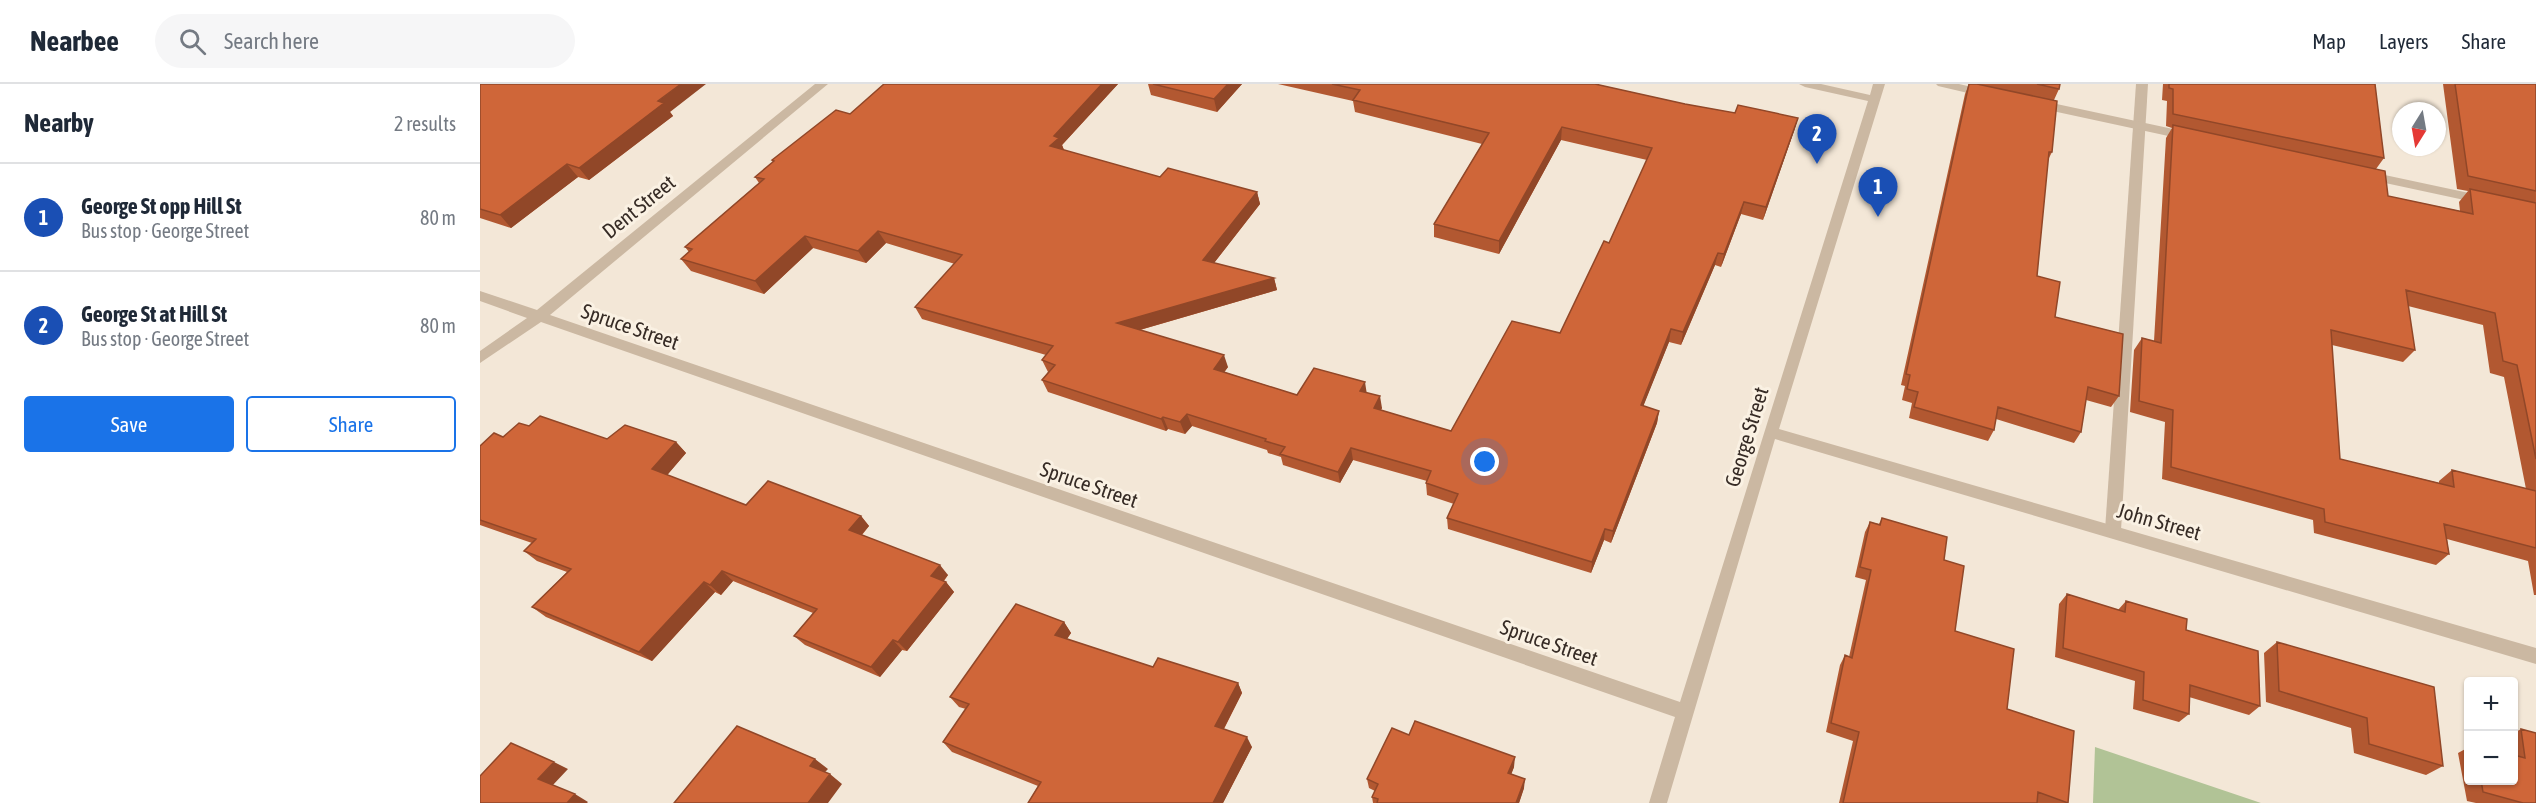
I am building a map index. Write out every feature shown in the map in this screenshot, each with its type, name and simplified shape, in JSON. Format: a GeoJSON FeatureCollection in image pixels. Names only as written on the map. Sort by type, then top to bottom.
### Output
{"type":"FeatureCollection","features":[{"type":"Feature","properties":{"kind":"street","name":"Dent Street"},"geometry":{"type":"LineString","coordinates":[[480,358],[538,317],[822,84]]}},
{"type":"Feature","properties":{"kind":"street"},"geometry":{"type":"LineString","coordinates":[[1804,84],[1876,92]]}},
{"type":"Feature","properties":{"kind":"street"},"geometry":{"type":"LineString","coordinates":[[1942,84],[2001,96]]}},
{"type":"Feature","properties":{"kind":"street"},"geometry":{"type":"LineString","coordinates":[[2112,530],[2142,84]]}},
{"type":"Feature","properties":{"kind":"street","name":"George Street"},"geometry":{"type":"LineString","coordinates":[[1658,803],[1876,92]]}},
{"type":"Feature","properties":{"kind":"street"},"geometry":{"type":"LineString","coordinates":[[2024,101],[2199,138]]}},
{"type":"Feature","properties":{"kind":"street"},"geometry":{"type":"LineString","coordinates":[[2350,171],[2501,204]]}},
{"type":"Feature","properties":{"kind":"street","name":"Spruce Street"},"geometry":{"type":"LineString","coordinates":[[480,296],[1685,712]]}},
{"type":"Feature","properties":{"kind":"street","name":"John Street"},"geometry":{"type":"LineString","coordinates":[[1770,432],[2112,530],[2536,656]]}},
{"type":"Feature","properties":{"kind":"green space"},"geometry":{"type":"Polygon","coordinates":[[[2095,747],[2261,803],[2093,803],[2095,747]]]}},
{"type":"Feature","properties":{"kind":"building"},"geometry":{"type":"Polygon","coordinates":[[[480,84],[681,84],[658,101],[664,103],[579,168],[567,164],[500,215],[480,209],[480,84]]]}},
{"type":"Feature","properties":{"kind":"building"},"geometry":{"type":"Polygon","coordinates":[[[884,84],[1102,84],[1054,136],[1059,138],[1050,146],[1160,177],[1168,168],[1257,192],[1203,260],[1274,278],[1117,323],[1224,355],[1214,369],[1297,395],[1314,368],[1365,382],[1360,391],[1380,396],[1374,408],[1451,431],[1512,321],[1560,333],[1604,241],[1609,243],[1652,148],[1562,127],[1499,241],[1434,224],[1489,133],[1353,100],[1360,90],[1332,84],[1595,84],[1735,113],[1738,105],[1798,118],[1766,207],[1744,202],[1724,254],[1718,253],[1683,332],[1671,329],[1641,405],[1659,411],[1613,531],[1605,529],[1592,562],[1447,518],[1458,494],[1426,483],[1431,471],[1351,448],[1338,472],[1280,454],[1285,447],[1265,441],[1266,439],[1187,414],[1180,422],[1163,417],[1161,419],[1042,380],[1055,365],[1042,360],[1053,346],[915,307],[962,255],[878,231],[858,251],[805,236],[755,281],[681,259],[692,249],[685,247],[764,179],[755,177],[774,161],[772,160],[836,110],[850,114],[884,84]]]}},
{"type":"Feature","properties":{"kind":"building"},"geometry":{"type":"Polygon","coordinates":[[[1153,84],[1228,84],[1214,99],[1153,84]]]}},
{"type":"Feature","properties":{"kind":"building"},"geometry":{"type":"Polygon","coordinates":[[[1969,84],[2057,101],[2052,152],[2049,152],[2037,276],[2060,282],[2055,317],[2123,334],[2119,396],[2088,387],[2081,432],[1998,407],[1994,430],[1914,407],[1918,392],[1907,389],[1910,375],[1906,374],[1969,84]]]}},
{"type":"Feature","properties":{"kind":"building"},"geometry":{"type":"Polygon","coordinates":[[[2037,84],[2060,84],[2059,89],[2037,84]]]}},
{"type":"Feature","properties":{"kind":"building"},"geometry":{"type":"Polygon","coordinates":[[[2169,84],[2375,84],[2384,158],[2173,114],[2173,89],[2169,88],[2169,84]]]}},
{"type":"Feature","properties":{"kind":"building"},"geometry":{"type":"Polygon","coordinates":[[[2455,84],[2536,84],[2536,191],[2468,176],[2455,84]]]}},
{"type":"Feature","properties":{"kind":"building"},"geometry":{"type":"Polygon","coordinates":[[[2173,125],[2385,171],[2388,196],[2473,214],[2470,189],[2536,203],[2536,459],[2517,365],[2503,361],[2495,313],[2406,290],[2415,350],[2331,330],[2340,459],[2454,487],[2452,470],[2536,491],[2536,548],[2444,524],[2449,554],[2325,522],[2324,509],[2171,467],[2173,410],[2139,401],[2142,338],[2161,343],[2173,125]]]}},
{"type":"Feature","properties":{"kind":"building"},"geometry":{"type":"Polygon","coordinates":[[[540,416],[607,439],[625,425],[676,442],[652,469],[746,505],[768,481],[861,516],[849,530],[940,565],[931,576],[946,582],[898,642],[893,640],[871,667],[794,636],[817,609],[722,571],[710,585],[704,582],[639,652],[532,607],[571,569],[524,551],[536,539],[480,520],[480,446],[494,433],[503,437],[519,423],[529,426],[540,416]]]}},
{"type":"Feature","properties":{"kind":"building"},"geometry":{"type":"Polygon","coordinates":[[[1882,518],[1947,537],[1944,560],[1964,566],[1955,631],[2014,649],[2007,709],[2074,731],[2068,803],[2038,792],[2037,803],[1843,803],[1859,732],[1831,723],[1845,655],[1852,658],[1871,570],[1860,567],[1870,522],[1880,525],[1882,518]]]}},
{"type":"Feature","properties":{"kind":"building"},"geometry":{"type":"Polygon","coordinates":[[[2067,594],[2125,612],[2126,601],[2187,619],[2186,630],[2258,651],[2260,706],[2190,685],[2189,714],[2143,700],[2144,672],[2063,648],[2067,594]]]}},
{"type":"Feature","properties":{"kind":"building"},"geometry":{"type":"Polygon","coordinates":[[[1016,604],[1064,622],[1055,635],[1153,667],[1158,658],[1238,683],[1215,726],[1247,737],[1213,803],[1028,803],[1041,782],[943,742],[969,704],[950,697],[1016,604]]]}},
{"type":"Feature","properties":{"kind":"building"},"geometry":{"type":"Polygon","coordinates":[[[2277,642],[2434,687],[2443,766],[2369,744],[2367,718],[2279,691],[2277,642]]]}},
{"type":"Feature","properties":{"kind":"building"},"geometry":{"type":"Polygon","coordinates":[[[1415,721],[1515,757],[1508,773],[1525,779],[1516,803],[1377,803],[1378,799],[1372,797],[1378,784],[1367,779],[1392,728],[1409,735],[1415,721]]]}},
{"type":"Feature","properties":{"kind":"building"},"geometry":{"type":"Polygon","coordinates":[[[737,726],[815,759],[810,766],[830,774],[808,803],[674,803],[737,726]]]}},
{"type":"Feature","properties":{"kind":"building"},"geometry":{"type":"Polygon","coordinates":[[[2521,729],[2536,733],[2536,803],[2523,803],[2483,792],[2482,785],[2518,785],[2518,756],[2525,758],[2521,729]]]}},
{"type":"Feature","properties":{"kind":"building"},"geometry":{"type":"Polygon","coordinates":[[[511,743],[554,762],[538,779],[575,794],[567,803],[480,803],[480,776],[511,743]]]}},
{"type":"Feature","properties":{"kind":"place","name":"George St at Hill St"},"geometry":{"type":"Point","coordinates":[1817,164]}},
{"type":"Feature","properties":{"kind":"place","name":"George St opp Hill St"},"geometry":{"type":"Point","coordinates":[1878,217]}}]}
